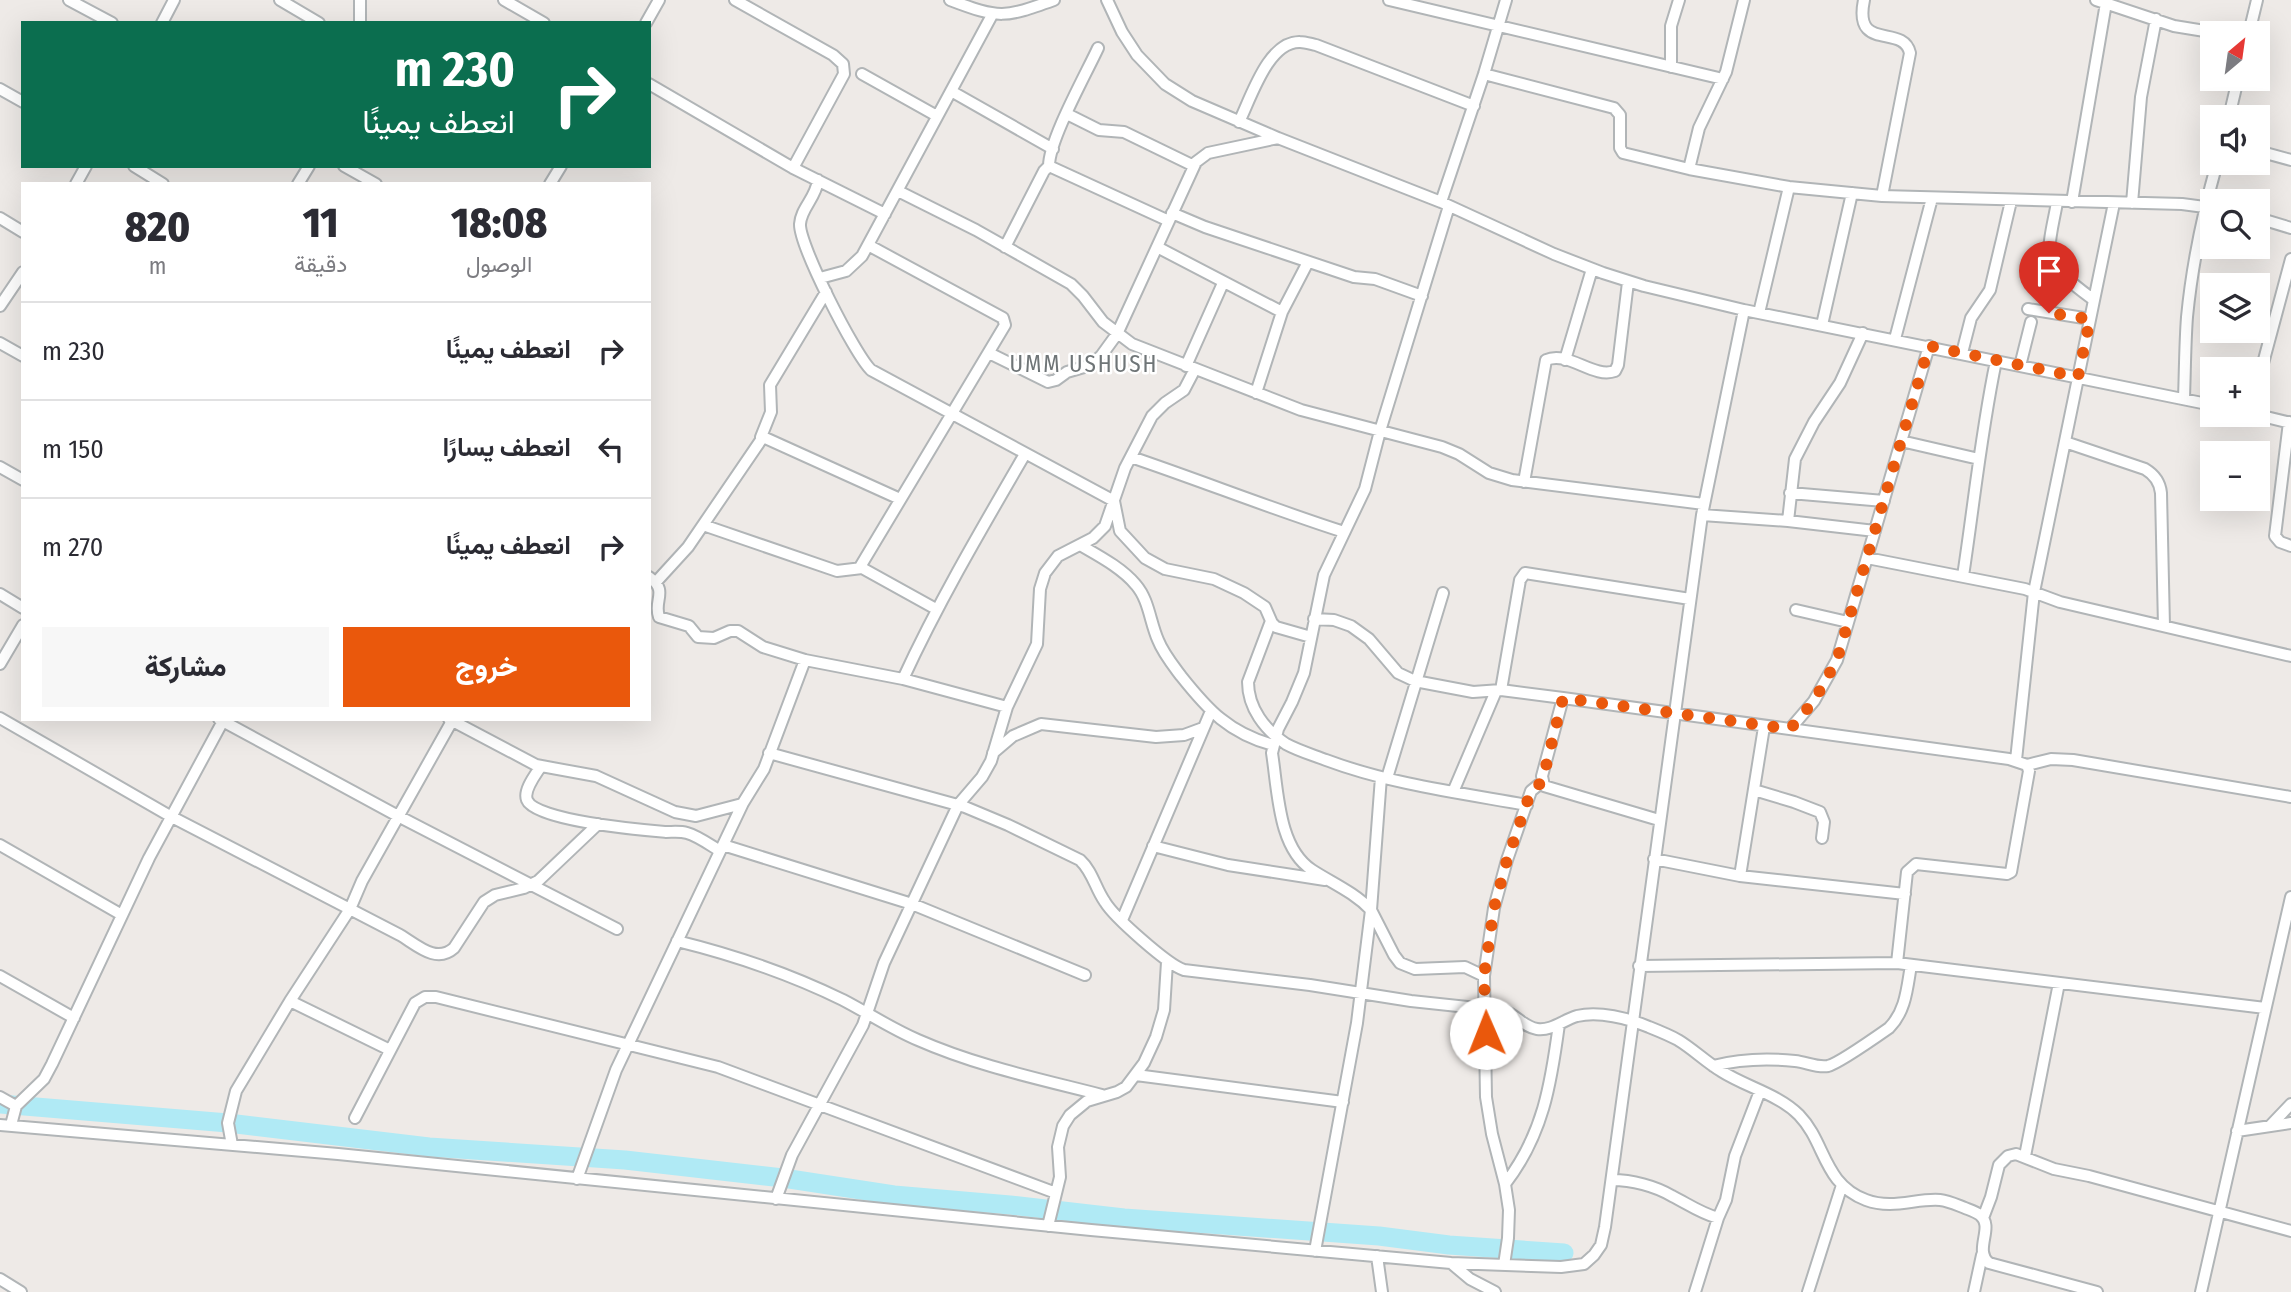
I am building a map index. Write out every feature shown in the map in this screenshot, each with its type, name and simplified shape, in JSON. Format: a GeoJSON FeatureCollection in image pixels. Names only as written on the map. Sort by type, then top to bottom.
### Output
{"type":"FeatureCollection","features":[{"type":"Feature","properties":{"kind":"street"},"geometry":{"type":"LineString","coordinates":[[69,0],[107,21]]}},
{"type":"Feature","properties":{"kind":"street"},"geometry":{"type":"LineString","coordinates":[[163,21],[174,0]]}},
{"type":"Feature","properties":{"kind":"street"},"geometry":{"type":"LineString","coordinates":[[280,0],[316,21]]}},
{"type":"Feature","properties":{"kind":"street"},"geometry":{"type":"LineString","coordinates":[[360,0],[360,21]]}},
{"type":"Feature","properties":{"kind":"street"},"geometry":{"type":"LineString","coordinates":[[504,0],[541,21]]}},
{"type":"Feature","properties":{"kind":"street"},"geometry":{"type":"LineString","coordinates":[[647,21],[659,0]]}},
{"type":"Feature","properties":{"kind":"street"},"geometry":{"type":"LineString","coordinates":[[735,0],[833,55],[843,64],[844,74],[793,168]]}},
{"type":"Feature","properties":{"kind":"street"},"geometry":{"type":"LineString","coordinates":[[950,0],[992,15],[1018,13],[1054,0]]}},
{"type":"Feature","properties":{"kind":"street"},"geometry":{"type":"LineString","coordinates":[[1107,0],[1129,44],[1155,75],[1192,101],[1445,204],[1592,269],[1628,282],[1744,310],[2200,401]]}},
{"type":"Feature","properties":{"kind":"street"},"geometry":{"type":"LineString","coordinates":[[1389,0],[1723,79]]}},
{"type":"Feature","properties":{"kind":"street"},"geometry":{"type":"LineString","coordinates":[[1484,976],[1465,967],[1420,970],[1405,966],[1394,955],[1371,910],[1362,900],[1299,860],[1286,837],[1272,753],[1274,741],[1299,688],[1307,663],[1325,575],[1365,489],[1506,0]]}},
{"type":"Feature","properties":{"kind":"street"},"geometry":{"type":"LineString","coordinates":[[1671,67],[1671,26],[1679,0]]}},
{"type":"Feature","properties":{"kind":"street"},"geometry":{"type":"LineString","coordinates":[[1689,169],[1699,128],[1731,57],[1744,0]]}},
{"type":"Feature","properties":{"kind":"street"},"geometry":{"type":"LineString","coordinates":[[1864,0],[1861,13],[1866,28],[1874,34],[1902,41],[1909,46],[1910,53],[1882,196]]}},
{"type":"Feature","properties":{"kind":"street"},"geometry":{"type":"LineString","coordinates":[[2252,21],[2257,0]]}},
{"type":"Feature","properties":{"kind":"street"},"geometry":{"type":"LineString","coordinates":[[2072,202],[2101,1],[2175,26],[2200,30]]}},
{"type":"Feature","properties":{"kind":"street"},"geometry":{"type":"LineString","coordinates":[[820,278],[846,271],[858,261],[869,245],[992,15]]}},
{"type":"Feature","properties":{"kind":"street"},"geometry":{"type":"LineString","coordinates":[[2132,203],[2141,97],[2156,19]]}},
{"type":"Feature","properties":{"kind":"street"},"geometry":{"type":"LineString","coordinates":[[1240,121],[1272,56],[1286,45],[1299,41],[1316,45],[1474,106]]}},
{"type":"Feature","properties":{"kind":"street"},"geometry":{"type":"LineString","coordinates":[[1005,247],[1049,166],[1067,114],[1098,48]]}},
{"type":"Feature","properties":{"kind":"street"},"geometry":{"type":"LineString","coordinates":[[862,74],[937,117]]}},
{"type":"Feature","properties":{"kind":"street"},"geometry":{"type":"LineString","coordinates":[[1485,74],[1614,108],[1620,115],[1620,148],[1623,153],[1689,169],[1789,187],[1882,196],[2200,207]]}},
{"type":"Feature","properties":{"kind":"street"},"geometry":{"type":"LineString","coordinates":[[651,85],[793,168],[885,214]]}},
{"type":"Feature","properties":{"kind":"street"},"geometry":{"type":"LineString","coordinates":[[0,89],[21,101]]}},
{"type":"Feature","properties":{"kind":"street"},"geometry":{"type":"LineString","coordinates":[[951,91],[1053,149]]}},
{"type":"Feature","properties":{"kind":"street"},"geometry":{"type":"LineString","coordinates":[[1067,114],[1099,130],[1124,132],[1194,166]]}},
{"type":"Feature","properties":{"kind":"street"},"geometry":{"type":"LineString","coordinates":[[989,353],[1040,379],[1052,382],[1067,372],[1086,368],[1097,361],[1117,334],[1199,158],[1208,153],[1278,138]]}},
{"type":"Feature","properties":{"kind":"street"},"geometry":{"type":"LineString","coordinates":[[2270,154],[2291,160]]}},
{"type":"Feature","properties":{"kind":"street"},"geometry":{"type":"LineString","coordinates":[[1049,166],[1171,217],[1354,277],[1375,279],[1422,296]]}},
{"type":"Feature","properties":{"kind":"street"},"geometry":{"type":"LineString","coordinates":[[137,168],[160,182]]}},
{"type":"Feature","properties":{"kind":"street"},"geometry":{"type":"LineString","coordinates":[[348,168],[372,182]]}},
{"type":"Feature","properties":{"kind":"street"},"geometry":{"type":"LineString","coordinates":[[818,180],[815,195],[802,217],[800,228],[826,292],[862,360],[871,370],[1114,501]]}},
{"type":"Feature","properties":{"kind":"street"},"geometry":{"type":"LineString","coordinates":[[1759,313],[1789,187]]}},
{"type":"Feature","properties":{"kind":"street"},"geometry":{"type":"LineString","coordinates":[[898,191],[1078,289],[1096,314],[1132,344],[1301,410],[1451,450],[1489,473],[1524,482],[1703,510],[1875,531]]}},
{"type":"Feature","properties":{"kind":"street"},"geometry":{"type":"LineString","coordinates":[[1822,325],[1852,193]]}},
{"type":"Feature","properties":{"kind":"street"},"geometry":{"type":"LineString","coordinates":[[1895,339],[1932,198]]}},
{"type":"Feature","properties":{"kind":"street"},"geometry":{"type":"LineString","coordinates":[[1962,353],[1971,318],[1990,290],[2011,201]]}},
{"type":"Feature","properties":{"kind":"street"},"geometry":{"type":"LineString","coordinates":[[2057,202],[2050,248],[2052,261],[2094,300]]}},
{"type":"Feature","properties":{"kind":"street"},"geometry":{"type":"LineString","coordinates":[[2015,760],[2034,592],[2113,203]]}},
{"type":"Feature","properties":{"kind":"street"},"geometry":{"type":"LineString","coordinates":[[0,218],[21,231]]}},
{"type":"Feature","properties":{"kind":"street"},"geometry":{"type":"LineString","coordinates":[[2270,222],[2291,228]]}},
{"type":"Feature","properties":{"kind":"street"},"geometry":{"type":"LineString","coordinates":[[703,526],[837,571],[860,567],[1005,328],[1003,318],[869,245]]}},
{"type":"Feature","properties":{"kind":"street"},"geometry":{"type":"LineString","coordinates":[[1157,247],[1282,312]]}},
{"type":"Feature","properties":{"kind":"street"},"geometry":{"type":"LineString","coordinates":[[2184,398],[2187,320],[2200,250]]}},
{"type":"Feature","properties":{"kind":"street"},"geometry":{"type":"LineString","coordinates":[[2265,357],[2291,259]]}},
{"type":"Feature","properties":{"kind":"street"},"geometry":{"type":"LineString","coordinates":[[1256,393],[1282,312],[1308,262]]}},
{"type":"Feature","properties":{"kind":"street"},"geometry":{"type":"LineString","coordinates":[[1565,360],[1592,269]]}},
{"type":"Feature","properties":{"kind":"street"},"geometry":{"type":"LineString","coordinates":[[0,306],[21,275]]}},
{"type":"Feature","properties":{"kind":"street"},"geometry":{"type":"LineString","coordinates":[[1524,482],[1546,360],[1565,360],[1609,373],[1617,368],[1628,282]]}},
{"type":"Feature","properties":{"kind":"street"},"geometry":{"type":"LineString","coordinates":[[776,1199],[792,1155],[836,1071],[855,1041],[879,975],[958,806],[982,777],[993,753],[1007,707],[1037,644],[1040,589],[1045,573],[1058,556],[1093,538],[1105,526],[1131,457],[1152,416],[1184,390],[1223,283]]}},
{"type":"Feature","properties":{"kind":"street"},"geometry":{"type":"LineString","coordinates":[[826,292],[772,381],[769,395],[771,412],[761,437],[703,526],[655,584],[656,612],[659,617],[689,626],[698,636],[714,639],[730,631],[738,631],[763,647],[805,660],[903,679],[1007,707]]}},
{"type":"Feature","properties":{"kind":"street"},"geometry":{"type":"LineString","coordinates":[[2028,309],[2090,319]]}},
{"type":"Feature","properties":{"kind":"street"},"geometry":{"type":"LineString","coordinates":[[221,721],[170,816],[44,1079],[16,1105],[5,1125],[1451,1263],[1562,1267],[1584,1264],[1601,1245],[1612,1180],[1703,510],[1744,310]]}},
{"type":"Feature","properties":{"kind":"street"},"geometry":{"type":"LineString","coordinates":[[2020,366],[2031,322]]}},
{"type":"Feature","properties":{"kind":"street"},"geometry":{"type":"LineString","coordinates":[[1787,521],[1795,459],[1840,383],[1863,333]]}},
{"type":"Feature","properties":{"kind":"street"},"geometry":{"type":"LineString","coordinates":[[0,343],[21,355]]}},
{"type":"Feature","properties":{"kind":"street"},"geometry":{"type":"LineString","coordinates":[[1790,729],[1814,701],[1837,660],[1929,346]]}},
{"type":"Feature","properties":{"kind":"street"},"geometry":{"type":"LineString","coordinates":[[1963,576],[1984,416],[1996,361]]}},
{"type":"Feature","properties":{"kind":"street"},"geometry":{"type":"LineString","coordinates":[[2270,418],[2290,423],[2275,536],[2280,542],[2291,546]]}},
{"type":"Feature","properties":{"kind":"street"},"geometry":{"type":"LineString","coordinates":[[761,437],[769,438],[901,499]]}},
{"type":"Feature","properties":{"kind":"street"},"geometry":{"type":"LineString","coordinates":[[1901,441],[1979,459]]}},
{"type":"Feature","properties":{"kind":"street"},"geometry":{"type":"LineString","coordinates":[[2065,442],[2145,469],[2159,483],[2164,626]]}},
{"type":"Feature","properties":{"kind":"street"},"geometry":{"type":"LineString","coordinates":[[903,679],[936,609],[1025,454]]}},
{"type":"Feature","properties":{"kind":"street"},"geometry":{"type":"LineString","coordinates":[[1131,457],[1274,510],[1344,532]]}},
{"type":"Feature","properties":{"kind":"street"},"geometry":{"type":"LineString","coordinates":[[0,467],[21,479]]}},
{"type":"Feature","properties":{"kind":"street"},"geometry":{"type":"LineString","coordinates":[[1790,493],[1884,501]]}},
{"type":"Feature","properties":{"kind":"street"},"geometry":{"type":"LineString","coordinates":[[1114,501],[1120,531],[1144,558],[1165,569],[1214,579],[1236,589],[1265,607],[1276,628],[1311,637]]}},
{"type":"Feature","properties":{"kind":"street"},"geometry":{"type":"LineString","coordinates":[[1080,545],[1101,557],[1137,586],[1145,600],[1153,629],[1164,652],[1211,711],[1246,736],[1274,741],[1353,771],[1527,805]]}},
{"type":"Feature","properties":{"kind":"street"},"geometry":{"type":"LineString","coordinates":[[1867,558],[2034,592],[2060,602],[2291,656]]}},
{"type":"Feature","properties":{"kind":"street"},"geometry":{"type":"LineString","coordinates":[[860,567],[936,609]]}},
{"type":"Feature","properties":{"kind":"street"},"geometry":{"type":"LineString","coordinates":[[1453,792],[1499,690],[1520,580],[1525,573],[1690,599]]}},
{"type":"Feature","properties":{"kind":"street"},"geometry":{"type":"LineString","coordinates":[[1315,1251],[1361,992],[1384,777],[1443,593]]}},
{"type":"Feature","properties":{"kind":"street"},"geometry":{"type":"LineString","coordinates":[[0,594],[21,607]]}},
{"type":"Feature","properties":{"kind":"street"},"geometry":{"type":"LineString","coordinates":[[1796,610],[1848,622]]}},
{"type":"Feature","properties":{"kind":"street"},"geometry":{"type":"LineString","coordinates":[[1314,619],[1334,620],[1351,626],[1369,639],[1398,673],[1415,681],[1473,692],[1499,690],[1563,698],[2015,760],[2027,765],[2051,759],[2073,760],[2291,797]]}},
{"type":"Feature","properties":{"kind":"street"},"geometry":{"type":"LineString","coordinates":[[1271,621],[1248,682],[1248,689],[1255,712],[1274,741]]}},
{"type":"Feature","properties":{"kind":"street"},"geometry":{"type":"LineString","coordinates":[[0,664],[21,628]]}},
{"type":"Feature","properties":{"kind":"street"},"geometry":{"type":"LineString","coordinates":[[577,1178],[603,1101],[628,1044],[742,804],[760,777],[805,660]]}},
{"type":"Feature","properties":{"kind":"street"},"geometry":{"type":"LineString","coordinates":[[1504,1265],[1509,1224],[1505,1184],[1486,1097],[1484,976],[1497,896],[1532,789],[1542,782],[1563,698]]}},
{"type":"Feature","properties":{"kind":"street"},"geometry":{"type":"LineString","coordinates":[[1122,920],[1211,711]]}},
{"type":"Feature","properties":{"kind":"street"},"geometry":{"type":"LineString","coordinates":[[0,718],[170,816],[436,956],[454,948],[484,902],[495,895],[532,885],[544,877],[598,824]]}},
{"type":"Feature","properties":{"kind":"street"},"geometry":{"type":"LineString","coordinates":[[224,721],[398,816],[617,929]]}},
{"type":"Feature","properties":{"kind":"street"},"geometry":{"type":"LineString","coordinates":[[232,1145],[228,1123],[236,1091],[350,909],[362,881],[449,721]]}},
{"type":"Feature","properties":{"kind":"street"},"geometry":{"type":"LineString","coordinates":[[452,721],[525,760],[541,766],[596,776],[685,815],[696,816],[742,804]]}},
{"type":"Feature","properties":{"kind":"street"},"geometry":{"type":"LineString","coordinates":[[470,731],[476,721]]}},
{"type":"Feature","properties":{"kind":"street"},"geometry":{"type":"LineString","coordinates":[[993,753],[1013,736],[1041,724],[1156,737],[1184,735],[1203,728]]}},
{"type":"Feature","properties":{"kind":"street"},"geometry":{"type":"LineString","coordinates":[[1740,876],[1764,727]]}},
{"type":"Feature","properties":{"kind":"street"},"geometry":{"type":"LineString","coordinates":[[769,752],[958,806],[1008,825],[1080,860],[1094,877],[1105,903],[1167,962],[1178,968],[1510,1013],[1534,1029],[1545,1030],[1570,1018],[1587,1015],[1632,1021],[1678,1040],[1713,1066],[1783,1102],[1804,1122],[1815,1138],[1826,1164],[1842,1185],[1867,1200],[1892,1204],[1940,1200],[1983,1218],[1986,1225],[1974,1292]]}},
{"type":"Feature","properties":{"kind":"street"},"geometry":{"type":"LineString","coordinates":[[1897,963],[1907,872],[1916,864],[2007,874],[2011,872],[2029,771],[2027,765]]}},
{"type":"Feature","properties":{"kind":"street"},"geometry":{"type":"LineString","coordinates":[[541,766],[527,790],[526,798],[528,803],[557,817],[598,824],[685,832],[722,848],[912,904],[1084,975]]}},
{"type":"Feature","properties":{"kind":"street"},"geometry":{"type":"LineString","coordinates":[[1542,782],[1544,786],[1659,820]]}},
{"type":"Feature","properties":{"kind":"street"},"geometry":{"type":"LineString","coordinates":[[1754,790],[1820,812],[1824,822],[1822,838]]}},
{"type":"Feature","properties":{"kind":"street"},"geometry":{"type":"LineString","coordinates":[[0,845],[122,915]]}},
{"type":"Feature","properties":{"kind":"street"},"geometry":{"type":"LineString","coordinates":[[1153,846],[1228,865],[1329,880]]}},
{"type":"Feature","properties":{"kind":"street"},"geometry":{"type":"LineString","coordinates":[[1654,859],[1740,876],[1905,894]]}},
{"type":"Feature","properties":{"kind":"street"},"geometry":{"type":"LineString","coordinates":[[2201,1292],[2291,897]]}},
{"type":"Feature","properties":{"kind":"street"},"geometry":{"type":"LineString","coordinates":[[677,941],[733,956],[787,975],[916,1040],[968,1059],[1102,1096]]}},
{"type":"Feature","properties":{"kind":"street"},"geometry":{"type":"LineString","coordinates":[[1048,1226],[1061,1169],[1058,1147],[1063,1126],[1081,1105],[1121,1090],[1136,1076],[1160,1024],[1166,996],[1167,962]]}},
{"type":"Feature","properties":{"kind":"street"},"geometry":{"type":"LineString","coordinates":[[1639,966],[1897,963],[2266,1008]]}},
{"type":"Feature","properties":{"kind":"street"},"geometry":{"type":"LineString","coordinates":[[1713,1066],[1730,1061],[1762,1059],[1801,1062],[1820,1067],[1833,1064],[1895,1022],[1903,1006],[1911,965]]}},
{"type":"Feature","properties":{"kind":"street"},"geometry":{"type":"LineString","coordinates":[[0,976],[74,1018]]}},
{"type":"Feature","properties":{"kind":"street"},"geometry":{"type":"LineString","coordinates":[[2025,1156],[2059,983]]}},
{"type":"Feature","properties":{"kind":"street"},"geometry":{"type":"LineString","coordinates":[[355,1118],[415,1003],[430,996],[718,1067],[1056,1193]]}},
{"type":"Feature","properties":{"kind":"street"},"geometry":{"type":"LineString","coordinates":[[290,1001],[390,1050]]}},
{"type":"Feature","properties":{"kind":"street"},"geometry":{"type":"LineString","coordinates":[[1505,1184],[1528,1150],[1541,1122],[1559,1024]]}},
{"type":"Feature","properties":{"kind":"street"},"geometry":{"type":"LineString","coordinates":[[1136,1076],[1343,1102]]}},
{"type":"Feature","properties":{"kind":"street"},"geometry":{"type":"LineString","coordinates":[[1695,1292],[1726,1200],[1735,1156],[1760,1091]]}},
{"type":"Feature","properties":{"kind":"street"},"geometry":{"type":"LineString","coordinates":[[0,1097],[16,1105]]}},
{"type":"Feature","properties":{"kind":"street"},"geometry":{"type":"LineString","coordinates":[[2270,1126],[2291,1104]]}},
{"type":"Feature","properties":{"kind":"street"},"geometry":{"type":"LineString","coordinates":[[2237,1131],[2291,1123]]}},
{"type":"Feature","properties":{"kind":"street"},"geometry":{"type":"LineString","coordinates":[[1983,1218],[2001,1162],[2013,1154],[2025,1156],[2065,1173],[2089,1176],[2291,1231]]}},
{"type":"Feature","properties":{"kind":"street"},"geometry":{"type":"LineString","coordinates":[[1612,1180],[1658,1189],[1691,1208],[1718,1218]]}},
{"type":"Feature","properties":{"kind":"street"},"geometry":{"type":"LineString","coordinates":[[1808,1292],[1842,1185]]}},
{"type":"Feature","properties":{"kind":"street"},"geometry":{"type":"LineString","coordinates":[[1982,1255],[1989,1263],[2097,1292]]}},
{"type":"Feature","properties":{"kind":"street"},"geometry":{"type":"LineString","coordinates":[[1377,1256],[1382,1292]]}},
{"type":"Feature","properties":{"kind":"street"},"geometry":{"type":"LineString","coordinates":[[1451,1263],[1470,1279],[1495,1292]]}},
{"type":"Feature","properties":{"kind":"street"},"geometry":{"type":"LineString","coordinates":[[0,1279],[21,1292]]}},
{"type":"Feature","properties":{"kind":"waterway"},"geometry":{"type":"LineString","coordinates":[[0,1104],[228,1123],[429,1147],[625,1160],[783,1178],[894,1195],[1124,1218],[1379,1236],[1449,1245],[1564,1253]]}},
{"type":"Feature","properties":{"kind":"district","name":"UMM USHUSH"},"geometry":{"type":"Point","coordinates":[1084,364]}},
{"type":"Feature","properties":{"kind":"route"},"geometry":{"type":"LineString","coordinates":[[1486,1033],[1484,976],[1494,908],[1531,791],[1542,782],[1563,698],[1790,729],[1814,701],[1837,660],[1929,346],[2078,377],[2090,319],[2049,313]]}}]}
